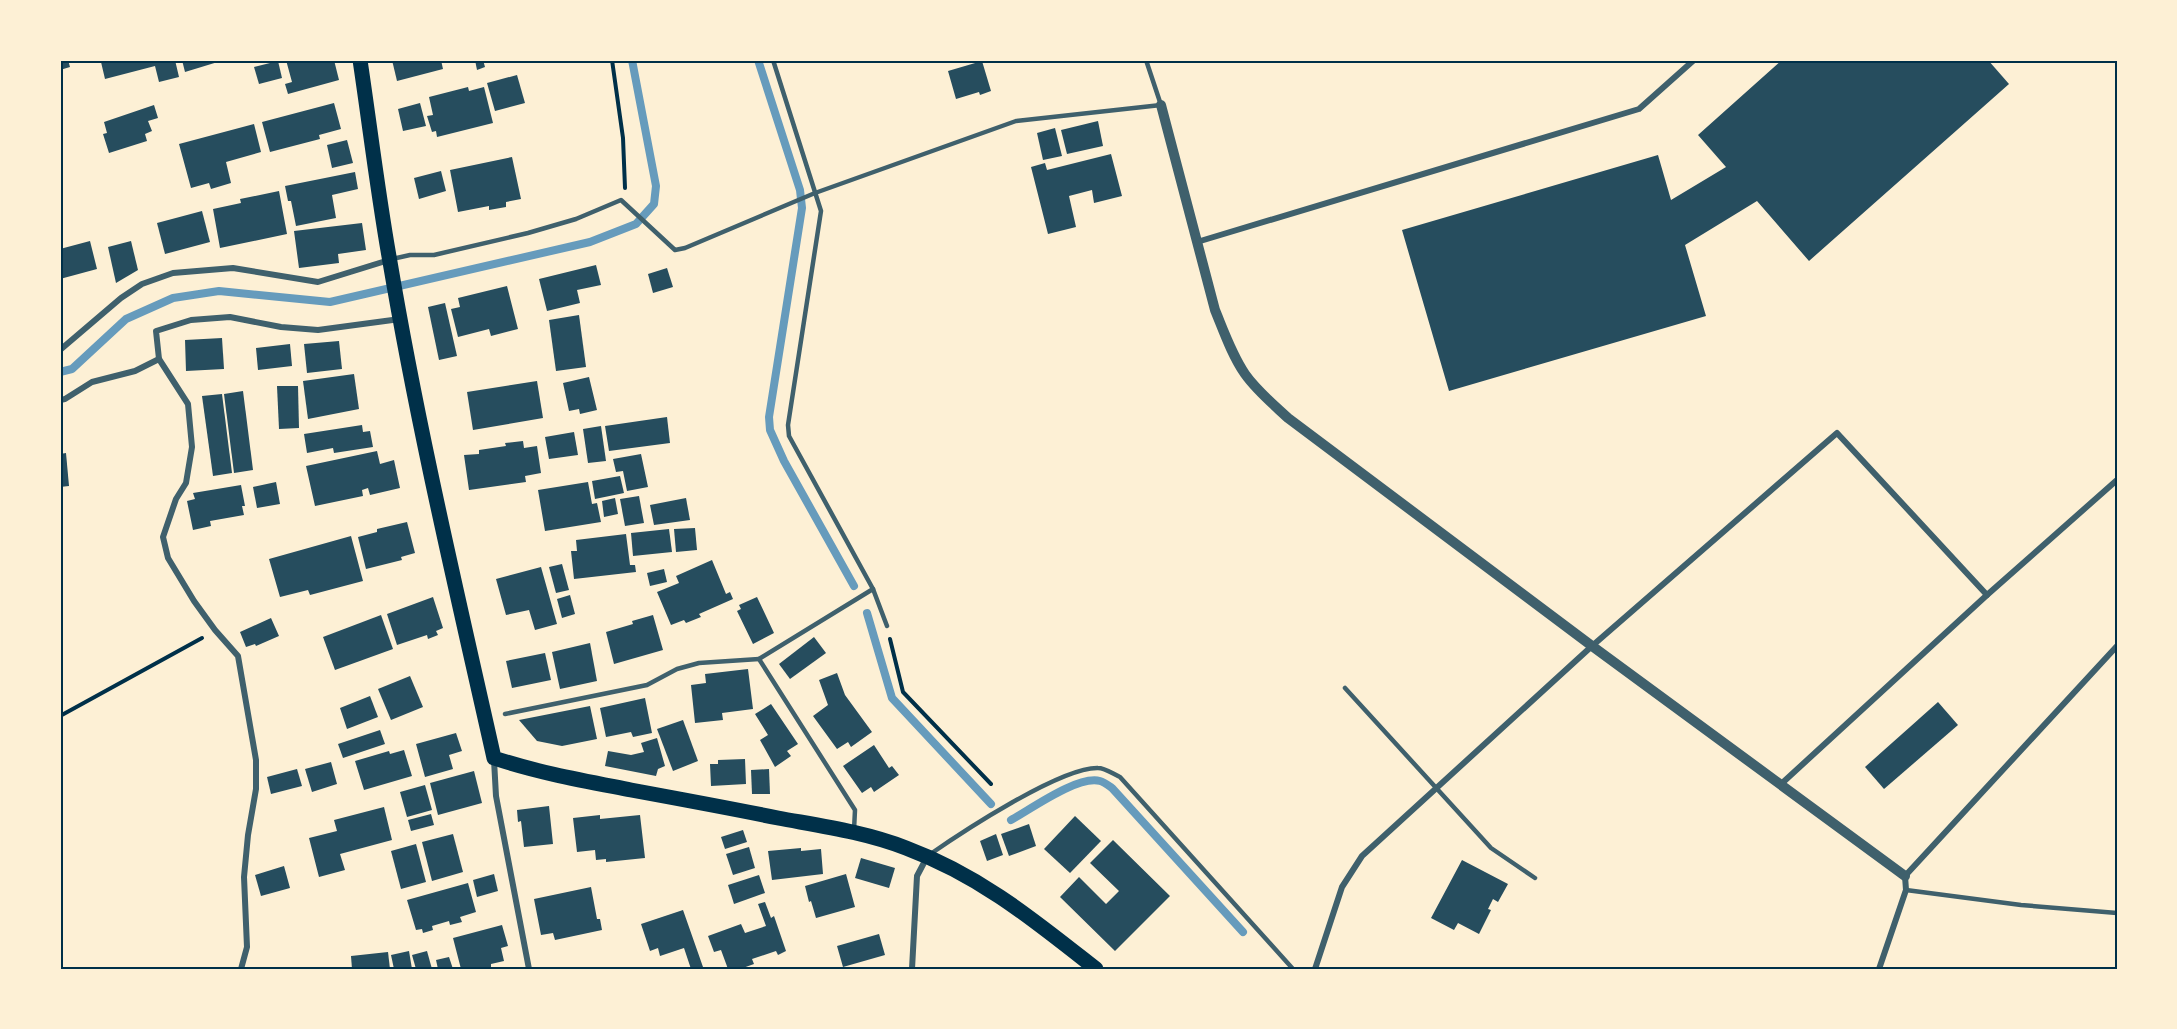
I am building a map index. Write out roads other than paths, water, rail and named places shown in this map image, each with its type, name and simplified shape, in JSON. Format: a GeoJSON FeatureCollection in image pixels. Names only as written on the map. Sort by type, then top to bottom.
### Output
{"type":"FeatureCollection","features":[{"type":"Feature","properties":{"kind":"main road"},"geometry":{"type":"LineString","coordinates":[[360,60],[399,311],[447,547],[494,758],[519,766],[601,784],[854,832],[905,847],[952,867],[988,888],[1015,906],[1096,969]]}},
{"type":"Feature","properties":{"kind":"street"},"geometry":{"type":"LineString","coordinates":[[1197,242],[1638,109],[1694,60]]}},
{"type":"Feature","properties":{"kind":"street"},"geometry":{"type":"LineString","coordinates":[[1161,105],[1215,310],[1245,374],[1261,393],[1288,418],[1592,646],[1905,876]]}},
{"type":"Feature","properties":{"kind":"street"},"geometry":{"type":"LineString","coordinates":[[60,350],[121,298],[142,284],[173,273],[233,268],[318,282],[390,264]]}},
{"type":"Feature","properties":{"kind":"street"},"geometry":{"type":"LineString","coordinates":[[241,969],[247,947],[244,877],[256,789],[256,760],[238,656],[215,630],[168,558],[163,537],[176,499],[186,483],[192,447],[188,405],[159,359],[156,331],[191,320],[230,317],[281,327],[318,330],[399,311]]}},
{"type":"Feature","properties":{"kind":"street"},"geometry":{"type":"LineString","coordinates":[[60,400],[92,382],[135,371],[159,359]]}},
{"type":"Feature","properties":{"kind":"street"},"geometry":{"type":"LineString","coordinates":[[1315,969],[1342,887],[1362,856],[1592,646],[1837,433],[1987,595]]}},
{"type":"Feature","properties":{"kind":"street"},"geometry":{"type":"LineString","coordinates":[[1780,784],[2117,480]]}},
{"type":"Feature","properties":{"kind":"street"},"geometry":{"type":"LineString","coordinates":[[1879,969],[1906,890],[1905,876],[2117,646]]}},
{"type":"Feature","properties":{"kind":"street"},"geometry":{"type":"LineString","coordinates":[[494,758],[496,796],[529,969]]}},
{"type":"Feature","properties":{"kind":"street"},"geometry":{"type":"LineString","coordinates":[[912,969],[917,876],[927,856]]}},
{"type":"Feature","properties":{"kind":"lane"},"geometry":{"type":"LineString","coordinates":[[773,60],[813,195],[821,211],[788,425],[789,436],[873,589],[887,626]]}},
{"type":"Feature","properties":{"kind":"lane"},"geometry":{"type":"LineString","coordinates":[[390,264],[410,255],[434,255],[528,233],[576,219],[621,200],[675,250],[686,249],[813,195],[1016,121],[1161,105],[1146,60]]}},
{"type":"Feature","properties":{"kind":"lane"},"geometry":{"type":"LineString","coordinates":[[505,714],[647,685],[677,669],[699,663],[759,660],[873,589]]}},
{"type":"Feature","properties":{"kind":"lane"},"geometry":{"type":"LineString","coordinates":[[759,660],[855,810],[854,832]]}},
{"type":"Feature","properties":{"kind":"lane"},"geometry":{"type":"LineString","coordinates":[[1345,688],[1491,848],[1535,878]]}},
{"type":"Feature","properties":{"kind":"lane"},"geometry":{"type":"LineString","coordinates":[[927,856],[969,827],[1044,786],[1078,770],[1101,768],[1119,777],[1293,969]]}},
{"type":"Feature","properties":{"kind":"lane"},"geometry":{"type":"LineString","coordinates":[[1906,890],[2021,905],[2117,913]]}},
{"type":"Feature","properties":{"kind":"waterway"},"geometry":{"type":"LineString","coordinates":[[60,372],[72,369],[126,319],[173,298],[219,291],[330,302],[590,242],[636,224],[654,204],[656,186],[632,60]]}},
{"type":"Feature","properties":{"kind":"waterway"},"geometry":{"type":"LineString","coordinates":[[758,60],[800,190],[802,208],[769,417],[770,430],[784,461],[854,586]]}},
{"type":"Feature","properties":{"kind":"waterway"},"geometry":{"type":"LineString","coordinates":[[867,613],[892,698],[991,804]]}},
{"type":"Feature","properties":{"kind":"waterway"},"geometry":{"type":"LineString","coordinates":[[1011,820],[1067,788],[1091,781],[1103,782],[1112,788],[1243,932]]}}]}
